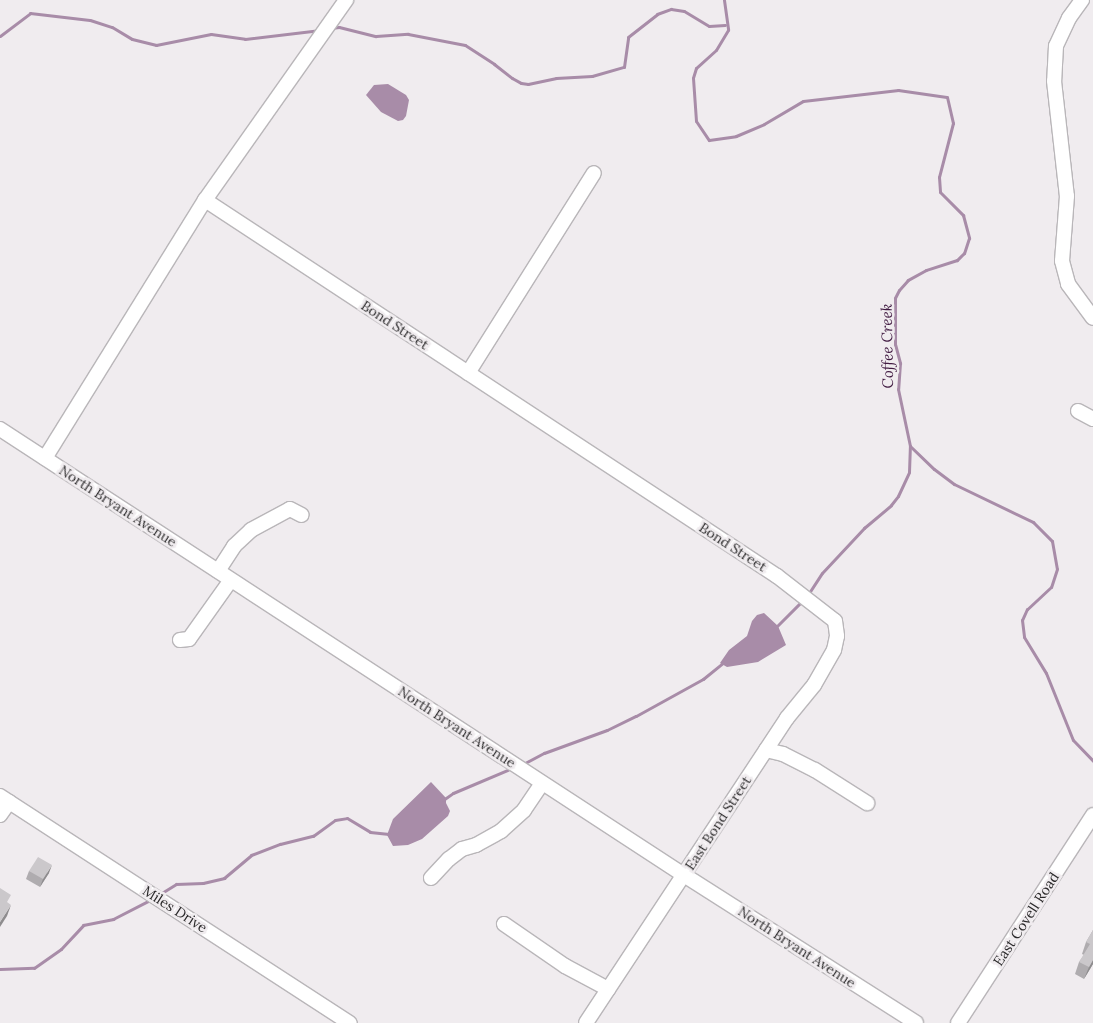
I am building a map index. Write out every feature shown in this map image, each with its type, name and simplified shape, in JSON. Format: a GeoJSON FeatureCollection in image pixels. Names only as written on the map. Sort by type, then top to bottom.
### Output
{"type":"FeatureCollection","features":[{"type":"Feature","properties":{"kind":"street"},"geometry":{"type":"LineString","coordinates":[[45,458],[205,200],[346,0]]}},
{"type":"Feature","properties":{"kind":"street"},"geometry":{"type":"LineString","coordinates":[[1082,0],[1070,18],[1056,46],[1054,81],[1067,196],[1062,261],[1068,284],[1093,318]]}},
{"type":"Feature","properties":{"kind":"street"},"geometry":{"type":"LineString","coordinates":[[468,373],[594,173]]}},
{"type":"Feature","properties":{"kind":"street","name":"Bond Street"},"geometry":{"type":"LineString","coordinates":[[205,200],[777,576],[835,620]]}},
{"type":"Feature","properties":{"kind":"street"},"geometry":{"type":"LineString","coordinates":[[1078,411],[1093,419]]}},
{"type":"Feature","properties":{"kind":"street","name":"North Bryant Avenue"},"geometry":{"type":"LineString","coordinates":[[0,429],[684,875],[916,1023]]}},
{"type":"Feature","properties":{"kind":"street"},"geometry":{"type":"LineString","coordinates":[[218,571],[234,546],[251,530],[290,509],[302,515]]}},
{"type":"Feature","properties":{"kind":"street"},"geometry":{"type":"LineString","coordinates":[[180,640],[189,639],[231,580]]}},
{"type":"Feature","properties":{"kind":"street","name":"East Bond Street"},"geometry":{"type":"LineString","coordinates":[[586,1023],[787,718],[814,685],[834,650],[837,636],[835,620]]}},
{"type":"Feature","properties":{"kind":"street"},"geometry":{"type":"LineString","coordinates":[[766,750],[783,754],[815,770],[867,803]]}},
{"type":"Feature","properties":{"kind":"street"},"geometry":{"type":"LineString","coordinates":[[431,878],[462,849],[476,845],[501,831],[524,810],[542,782]]}},
{"type":"Feature","properties":{"kind":"street"},"geometry":{"type":"LineString","coordinates":[[0,815],[4,799]]}},
{"type":"Feature","properties":{"kind":"street","name":"Miles Drive"},"geometry":{"type":"LineString","coordinates":[[4,799],[350,1023]]}},
{"type":"Feature","properties":{"kind":"street","name":"East Covell Road"},"geometry":{"type":"LineString","coordinates":[[958,1023],[1093,815]]}},
{"type":"Feature","properties":{"kind":"street"},"geometry":{"type":"LineString","coordinates":[[504,924],[565,966],[608,989]]}},
{"type":"Feature","properties":{"kind":"shaded area"},"geometry":{"type":"Polygon","coordinates":[[[388,84],[406,95],[409,100],[406,116],[403,120],[398,121],[381,112],[366,95],[374,85],[388,84]]]}},
{"type":"Feature","properties":{"kind":"shaded area"},"geometry":{"type":"Polygon","coordinates":[[[764,613],[778,626],[786,645],[758,662],[727,667],[720,663],[729,650],[747,636],[752,621],[757,615],[764,613]]]}},
{"type":"Feature","properties":{"kind":"shaded area"},"geometry":{"type":"Polygon","coordinates":[[[431,782],[446,798],[450,811],[448,816],[422,839],[408,845],[393,846],[387,835],[393,819],[431,782]]]}},
{"type":"Feature","properties":{"kind":"building"},"geometry":{"type":"Polygon","coordinates":[[[38,857],[52,865],[43,879],[29,871],[38,857]]]}},
{"type":"Feature","properties":{"kind":"building"},"geometry":{"type":"Polygon","coordinates":[[[0,888],[11,895],[7,902],[11,905],[0,922],[0,888]]]}},
{"type":"Feature","properties":{"kind":"building"},"geometry":{"type":"Polygon","coordinates":[[[1093,930],[1093,960],[1089,967],[1079,962],[1090,944],[1086,942],[1093,930]]]}},
{"type":"Feature","properties":{"kind":"waterway","name":"Coffee Creek"},"geometry":{"type":"LineString","coordinates":[[724,0],[728,30],[716,50],[696,68],[693,78],[696,121],[709,140],[736,136],[764,124],[803,101],[898,90],[947,97],[953,123],[939,177],[940,192],[963,215],[969,238],[964,253],[957,260],[926,270],[908,280],[895,298],[895,344],[900,363],[898,389],[910,446],[934,469],[954,484],[1033,522],[1052,541],[1057,569],[1051,587],[1027,609],[1022,620],[1024,637],[1046,673],[1073,740],[1093,761]]}},
{"type":"Feature","properties":{"kind":"waterway"},"geometry":{"type":"LineString","coordinates":[[331,28],[339,27],[376,36],[408,34],[465,45],[512,78],[521,83],[528,84],[556,78],[592,76],[624,67],[628,37],[657,14],[671,9],[684,11],[709,26],[725,25]]}},
{"type":"Feature","properties":{"kind":"waterway"},"geometry":{"type":"LineString","coordinates":[[0,36],[30,13],[90,20],[112,27],[132,39],[156,45],[211,34],[245,39],[320,30]]}},
{"type":"Feature","properties":{"kind":"waterway"},"geometry":{"type":"LineString","coordinates":[[807,596],[822,573],[864,528],[891,505],[898,496],[909,472],[910,446]]}},
{"type":"Feature","properties":{"kind":"waterway"},"geometry":{"type":"LineString","coordinates":[[776,627],[803,600]]}},
{"type":"Feature","properties":{"kind":"waterway"},"geometry":{"type":"LineString","coordinates":[[523,764],[544,753],[607,730],[636,716],[703,679],[723,663]]}},
{"type":"Feature","properties":{"kind":"waterway"},"geometry":{"type":"LineString","coordinates":[[443,800],[453,793],[512,768]]}},
{"type":"Feature","properties":{"kind":"waterway"},"geometry":{"type":"LineString","coordinates":[[160,894],[176,884],[203,883],[224,878],[251,855],[280,844],[313,836],[335,820],[347,818],[370,832],[389,834]]}},
{"type":"Feature","properties":{"kind":"waterway"},"geometry":{"type":"LineString","coordinates":[[0,969],[34,968],[61,949],[83,925],[113,919],[152,899]]}}]}
